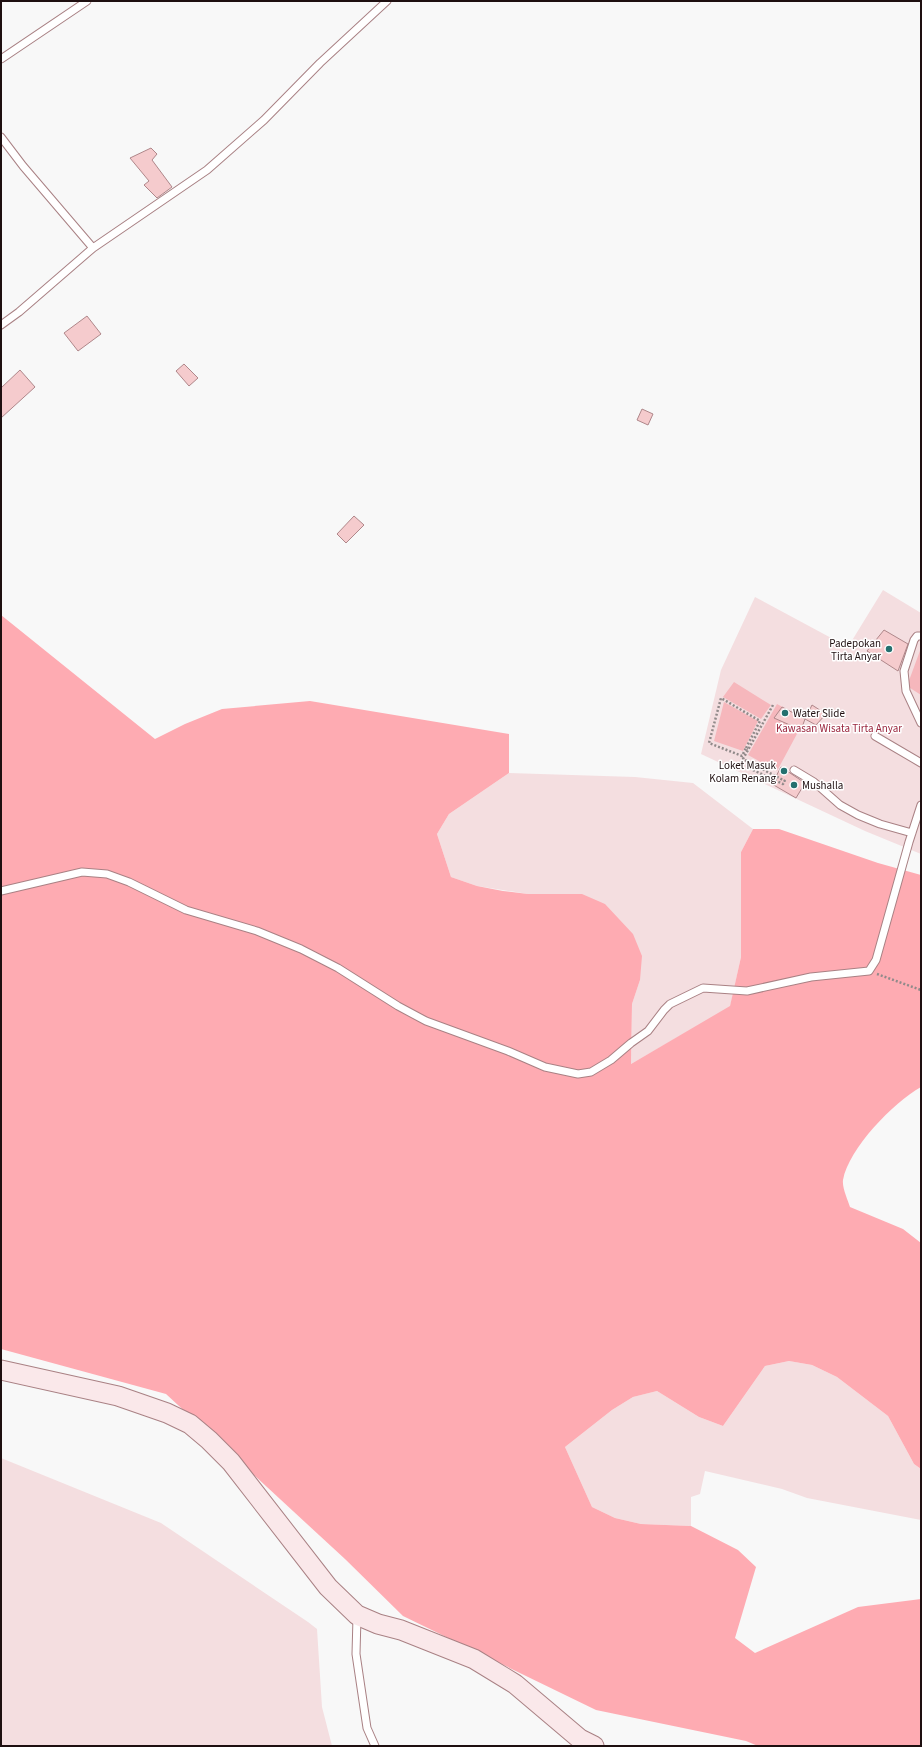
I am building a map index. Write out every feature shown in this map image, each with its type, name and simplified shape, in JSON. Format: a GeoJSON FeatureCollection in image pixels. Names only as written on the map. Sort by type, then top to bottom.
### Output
{"type":"FeatureCollection","features":[{"type":"Feature","properties":{"kind":"main road"},"geometry":{"type":"LineString","coordinates":[[1,1370],[118,1396],[167,1412],[190,1424],[231,1462],[323,1581],[357,1615],[378,1624],[401,1630],[474,1660],[515,1684],[580,1739],[594,1746]]}},
{"type":"Feature","properties":{"kind":"lane"},"geometry":{"type":"LineString","coordinates":[[1,59],[87,1]]}},
{"type":"Feature","properties":{"kind":"lane"},"geometry":{"type":"LineString","coordinates":[[1,325],[19,312],[93,248],[207,170],[264,120],[320,63],[387,1]]}},
{"type":"Feature","properties":{"kind":"lane"},"geometry":{"type":"LineString","coordinates":[[1,137],[93,248]]}},
{"type":"Feature","properties":{"kind":"lane"},"geometry":{"type":"LineString","coordinates":[[921,636],[917,636],[914,640],[904,671],[906,691],[921,723]]}},
{"type":"Feature","properties":{"kind":"lane"},"geometry":{"type":"LineString","coordinates":[[875,736],[921,763]]}},
{"type":"Feature","properties":{"kind":"lane"},"geometry":{"type":"LineString","coordinates":[[794,770],[814,782],[840,805],[858,815],[880,824],[912,833]]}},
{"type":"Feature","properties":{"kind":"lane"},"geometry":{"type":"LineString","coordinates":[[1,891],[82,872],[107,874],[129,882],[186,910],[258,931],[301,949],[338,968],[398,1006],[426,1021],[508,1051],[545,1067],[578,1074],[591,1072],[611,1060],[648,1031],[667,1006],[703,988],[748,991],[811,977],[869,971],[876,960],[921,805]]}},
{"type":"Feature","properties":{"kind":"lane"},"geometry":{"type":"LineString","coordinates":[[357,1615],[356,1654],[367,1728],[375,1746]]}},
{"type":"Feature","properties":{"kind":"path"},"geometry":{"type":"LineString","coordinates":[[753,770],[783,784],[785,781],[743,759],[747,749],[760,721],[721,698],[709,743],[742,756],[747,749],[773,705]]}},
{"type":"Feature","properties":{"kind":"path"},"geometry":{"type":"LineString","coordinates":[[869,971],[921,990]]}},
{"type":"Feature","properties":{"kind":"green space","name":"Kawasan Wisata Tirta Anyar"},"geometry":{"type":"Polygon","coordinates":[[[883,590],[921,613],[921,854],[865,831],[701,754],[721,670],[755,597],[848,647],[883,590]]]}},
{"type":"Feature","properties":{"kind":"green space"},"geometry":{"type":"Polygon","coordinates":[[[509,773],[635,777],[693,783],[753,829],[741,852],[741,957],[730,1007],[631,1064],[632,1004],[640,980],[528,894],[477,886],[451,877],[437,834],[449,814],[509,773]]]}},
{"type":"Feature","properties":{"kind":"green space"},"geometry":{"type":"Polygon","coordinates":[[[789,1361],[812,1365],[837,1377],[888,1416],[914,1464],[921,1469],[921,1520],[807,1498],[782,1489],[705,1471],[700,1494],[691,1497],[691,1526],[641,1524],[615,1518],[592,1507],[565,1447],[612,1410],[633,1397],[657,1391],[699,1417],[723,1426],[765,1366],[789,1361]]]}},
{"type":"Feature","properties":{"kind":"green space"},"geometry":{"type":"Polygon","coordinates":[[[1,1458],[161,1523],[317,1629],[322,1707],[332,1746],[1,1746],[1,1458]]]}},
{"type":"Feature","properties":{"kind":"shaded area"},"geometry":{"type":"Polygon","coordinates":[[[1,615],[155,739],[185,724],[222,709],[310,701],[509,734],[509,773],[449,814],[437,834],[451,877],[477,886],[503,891],[528,894],[582,894],[605,904],[633,934],[642,956],[640,980],[632,1004],[631,1064],[730,1006],[741,957],[741,852],[753,829],[779,829],[878,863],[921,875],[921,1087],[910,1094],[886,1115],[863,1141],[847,1167],[843,1183],[850,1207],[903,1229],[921,1243],[921,1469],[914,1464],[888,1416],[837,1377],[812,1365],[789,1361],[765,1366],[723,1426],[699,1417],[657,1391],[633,1397],[612,1410],[565,1447],[592,1507],[615,1518],[641,1524],[691,1526],[738,1550],[756,1567],[735,1638],[755,1653],[858,1607],[921,1599],[921,1746],[758,1746],[746,1741],[596,1710],[403,1616],[345,1559],[166,1394],[1,1349],[1,615]]]}},
{"type":"Feature","properties":{"kind":"shaded area"},"geometry":{"type":"Polygon","coordinates":[[[921,648],[921,695],[907,686],[921,648]]]}},
{"type":"Feature","properties":{"kind":"shaded area"},"geometry":{"type":"Polygon","coordinates":[[[734,682],[771,705],[761,719],[723,697],[734,682]]]}},
{"type":"Feature","properties":{"kind":"shaded area"},"geometry":{"type":"Polygon","coordinates":[[[724,702],[758,721],[743,751],[714,741],[724,702]]]}},
{"type":"Feature","properties":{"kind":"shaded area"},"geometry":{"type":"Polygon","coordinates":[[[777,704],[805,719],[777,771],[748,755],[777,704]]]}},
{"type":"Feature","properties":{"kind":"building"},"geometry":{"type":"Polygon","coordinates":[[[151,148],[157,154],[152,160],[172,187],[157,198],[144,185],[149,181],[130,158],[151,148]]]}},
{"type":"Feature","properties":{"kind":"building"},"geometry":{"type":"Polygon","coordinates":[[[87,316],[101,334],[78,351],[64,333],[87,316]]]}},
{"type":"Feature","properties":{"kind":"building"},"geometry":{"type":"Polygon","coordinates":[[[184,364],[198,378],[189,386],[176,371],[184,364]]]}},
{"type":"Feature","properties":{"kind":"building"},"geometry":{"type":"Polygon","coordinates":[[[20,370],[35,387],[1,418],[1,388],[20,370]]]}},
{"type":"Feature","properties":{"kind":"building"},"geometry":{"type":"Polygon","coordinates":[[[642,409],[653,414],[648,425],[637,420],[642,409]]]}},
{"type":"Feature","properties":{"kind":"building"},"geometry":{"type":"Polygon","coordinates":[[[354,516],[364,525],[346,543],[337,534],[354,516]]]}},
{"type":"Feature","properties":{"kind":"building","name":"Padepokan Tirta Anyar"},"geometry":{"type":"Polygon","coordinates":[[[884,630],[908,644],[898,671],[867,651],[884,630]]]}},
{"type":"Feature","properties":{"kind":"building"},"geometry":{"type":"Polygon","coordinates":[[[812,705],[826,714],[816,725],[805,719],[812,705]]]}},
{"type":"Feature","properties":{"kind":"building","name":"Water Slide"},"geometry":{"type":"Polygon","coordinates":[[[782,707],[805,719],[801,730],[774,718],[782,707]]]}},
{"type":"Feature","properties":{"kind":"building"},"geometry":{"type":"Polygon","coordinates":[[[781,767],[805,783],[796,798],[772,784],[781,767]]]}},
{"type":"Feature","properties":{"kind":"place","name":"Padepokan Tirta Anyar"},"geometry":{"type":"Point","coordinates":[889,649]}},
{"type":"Feature","properties":{"kind":"place","name":"Water Slide"},"geometry":{"type":"Point","coordinates":[785,713]}},
{"type":"Feature","properties":{"kind":"place","name":"Loket Masuk Kolam Renang"},"geometry":{"type":"Point","coordinates":[784,771]}},
{"type":"Feature","properties":{"kind":"place","name":"Mushalla"},"geometry":{"type":"Point","coordinates":[794,785]}}]}
